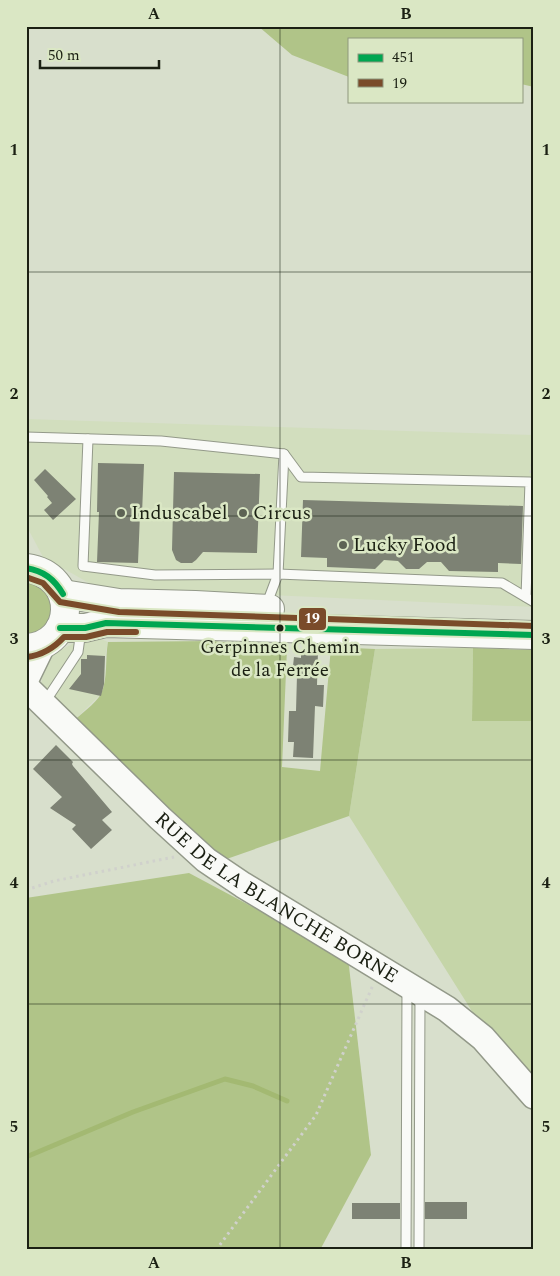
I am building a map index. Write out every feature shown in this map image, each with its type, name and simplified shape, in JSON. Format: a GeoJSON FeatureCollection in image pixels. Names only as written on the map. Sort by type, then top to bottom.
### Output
{"type":"FeatureCollection","features":[{"type":"Feature","properties":{"kind":"main road"},"geometry":{"type":"LineString","coordinates":[[26,568],[36,569],[48,574],[57,583],[63,594],[65,605],[64,617],[58,640]]}},
{"type":"Feature","properties":{"kind":"main road"},"geometry":{"type":"LineString","coordinates":[[63,594],[119,603],[265,609],[531,605]]}},
{"type":"Feature","properties":{"kind":"main road"},"geometry":{"type":"LineString","coordinates":[[58,640],[106,622],[534,636]]}},
{"type":"Feature","properties":{"kind":"street"},"geometry":{"type":"LineString","coordinates":[[26,679],[58,640]]}},
{"type":"Feature","properties":{"kind":"street","name":"RUE DE LA BLANCHE BORNE"},"geometry":{"type":"LineString","coordinates":[[26,687],[196,852],[243,885],[447,1009],[483,1038],[534,1096]]}},
{"type":"Feature","properties":{"kind":"lane"},"geometry":{"type":"LineString","coordinates":[[26,437],[161,441],[284,454],[301,477],[530,482],[531,605]]}},
{"type":"Feature","properties":{"kind":"lane"},"geometry":{"type":"LineString","coordinates":[[88,439],[83,566],[155,575],[278,574],[502,582],[531,605]]}},
{"type":"Feature","properties":{"kind":"lane"},"geometry":{"type":"LineString","coordinates":[[265,609],[278,574],[284,454]]}},
{"type":"Feature","properties":{"kind":"lane"},"geometry":{"type":"LineString","coordinates":[[44,704],[58,640]]}},
{"type":"Feature","properties":{"kind":"lane"},"geometry":{"type":"LineString","coordinates":[[406,1250],[413,988]]}},
{"type":"Feature","properties":{"kind":"lane"},"geometry":{"type":"LineString","coordinates":[[413,988],[419,1250]]}},
{"type":"Feature","properties":{"kind":"path"},"geometry":{"type":"LineString","coordinates":[[26,890],[54,882],[196,852]]}},
{"type":"Feature","properties":{"kind":"path"},"geometry":{"type":"LineString","coordinates":[[216,1250],[316,1115],[381,968]]}},
{"type":"Feature","properties":{"kind":"shaded area"},"geometry":{"type":"Polygon","coordinates":[[[26,419],[534,435],[534,607],[96,587],[43,557],[26,525],[26,419]]]}},
{"type":"Feature","properties":{"kind":"shaded area"},"geometry":{"type":"Polygon","coordinates":[[[90,634],[108,642],[105,656],[104,684],[100,695],[72,722],[40,691],[45,663],[57,652],[90,634]]]}},
{"type":"Feature","properties":{"kind":"shaded area"},"geometry":{"type":"Polygon","coordinates":[[[473,648],[472,721],[534,721],[534,1087],[475,1016],[349,816],[375,649],[473,648]]]}},
{"type":"Feature","properties":{"kind":"green space"},"geometry":{"type":"Polygon","coordinates":[[[258,26],[534,26],[534,87],[522,84],[522,38],[348,38],[348,77],[292,55],[258,26]]]}},
{"type":"Feature","properties":{"kind":"green space"},"geometry":{"type":"Polygon","coordinates":[[[26,583],[40,585],[53,598],[52,624],[26,638],[26,583]]]}},
{"type":"Feature","properties":{"kind":"green space"},"geometry":{"type":"Polygon","coordinates":[[[212,641],[287,648],[282,767],[320,771],[331,647],[375,649],[349,816],[218,862],[72,722],[92,705],[101,694],[105,682],[108,642],[212,641]]]}},
{"type":"Feature","properties":{"kind":"green space"},"geometry":{"type":"Polygon","coordinates":[[[473,648],[534,650],[534,721],[472,721],[473,648]]]}},
{"type":"Feature","properties":{"kind":"green space"},"geometry":{"type":"Polygon","coordinates":[[[189,873],[348,958],[371,1155],[320,1250],[26,1250],[26,898],[189,873]]]}},
{"type":"Feature","properties":{"kind":"building","name":"Induscabel"},"geometry":{"type":"Polygon","coordinates":[[[98,463],[144,464],[138,563],[97,562],[98,463]]]}},
{"type":"Feature","properties":{"kind":"building"},"geometry":{"type":"Polygon","coordinates":[[[45,469],[76,499],[53,520],[44,510],[52,503],[34,480],[45,469]]]}},
{"type":"Feature","properties":{"kind":"building"},"geometry":{"type":"Polygon","coordinates":[[[174,472],[260,474],[257,553],[203,552],[192,563],[181,563],[176,560],[172,550],[174,472]]]}},
{"type":"Feature","properties":{"kind":"building"},"geometry":{"type":"Polygon","coordinates":[[[303,500],[523,506],[521,564],[498,563],[498,572],[449,571],[441,562],[427,562],[419,569],[406,569],[398,561],[384,560],[375,569],[327,567],[327,558],[301,557],[303,500]]]}},
{"type":"Feature","properties":{"kind":"building"},"geometry":{"type":"Polygon","coordinates":[[[318,650],[317,685],[324,685],[323,707],[315,706],[313,758],[293,757],[294,742],[288,742],[289,711],[296,711],[297,675],[292,675],[294,657],[301,658],[301,653],[308,654],[318,650]]]}},
{"type":"Feature","properties":{"kind":"building"},"geometry":{"type":"Polygon","coordinates":[[[87,655],[105,656],[104,684],[101,696],[69,689],[81,674],[81,659],[87,659],[87,655]]]}},
{"type":"Feature","properties":{"kind":"building"},"geometry":{"type":"Polygon","coordinates":[[[56,745],[73,762],[73,766],[112,812],[102,820],[112,830],[91,849],[72,829],[76,825],[50,808],[62,797],[33,769],[56,745]]]}},
{"type":"Feature","properties":{"kind":"building"},"geometry":{"type":"Polygon","coordinates":[[[425,1202],[467,1202],[467,1219],[425,1219],[425,1202]]]}},
{"type":"Feature","properties":{"kind":"building"},"geometry":{"type":"Polygon","coordinates":[[[352,1203],[400,1203],[400,1219],[352,1219],[352,1203]]]}},
{"type":"Feature","properties":{"kind":"waterway"},"geometry":{"type":"LineString","coordinates":[[26,1157],[133,1112],[225,1079],[253,1086],[287,1101]]}},
{"type":"Feature","properties":{"kind":"transit line","name":"451"},"geometry":{"type":"LineString","coordinates":[[26,568],[48,576],[63,594]]}},
{"type":"Feature","properties":{"kind":"transit line","name":"19"},"geometry":{"type":"LineString","coordinates":[[26,577],[43,583],[60,602],[119,612],[534,626]]}},
{"type":"Feature","properties":{"kind":"transit line","name":"451"},"geometry":{"type":"LineString","coordinates":[[60,628],[85,628],[106,623],[534,635]]}},
{"type":"Feature","properties":{"kind":"transit line","name":"19"},"geometry":{"type":"LineString","coordinates":[[27,657],[38,655],[48,650],[64,637],[86,637],[107,632],[136,632]]}},
{"type":"Feature","properties":{"kind":"place","name":"Induscabel"},"geometry":{"type":"Point","coordinates":[121,513]}},
{"type":"Feature","properties":{"kind":"place","name":"Circus"},"geometry":{"type":"Point","coordinates":[243,513]}},
{"type":"Feature","properties":{"kind":"place","name":"Lucky Food"},"geometry":{"type":"Point","coordinates":[343,545]}},
{"type":"Feature","properties":{"kind":"place","name":"Gerpinnes Chemin de la Ferrée"},"geometry":{"type":"Point","coordinates":[280,628]}}]}
